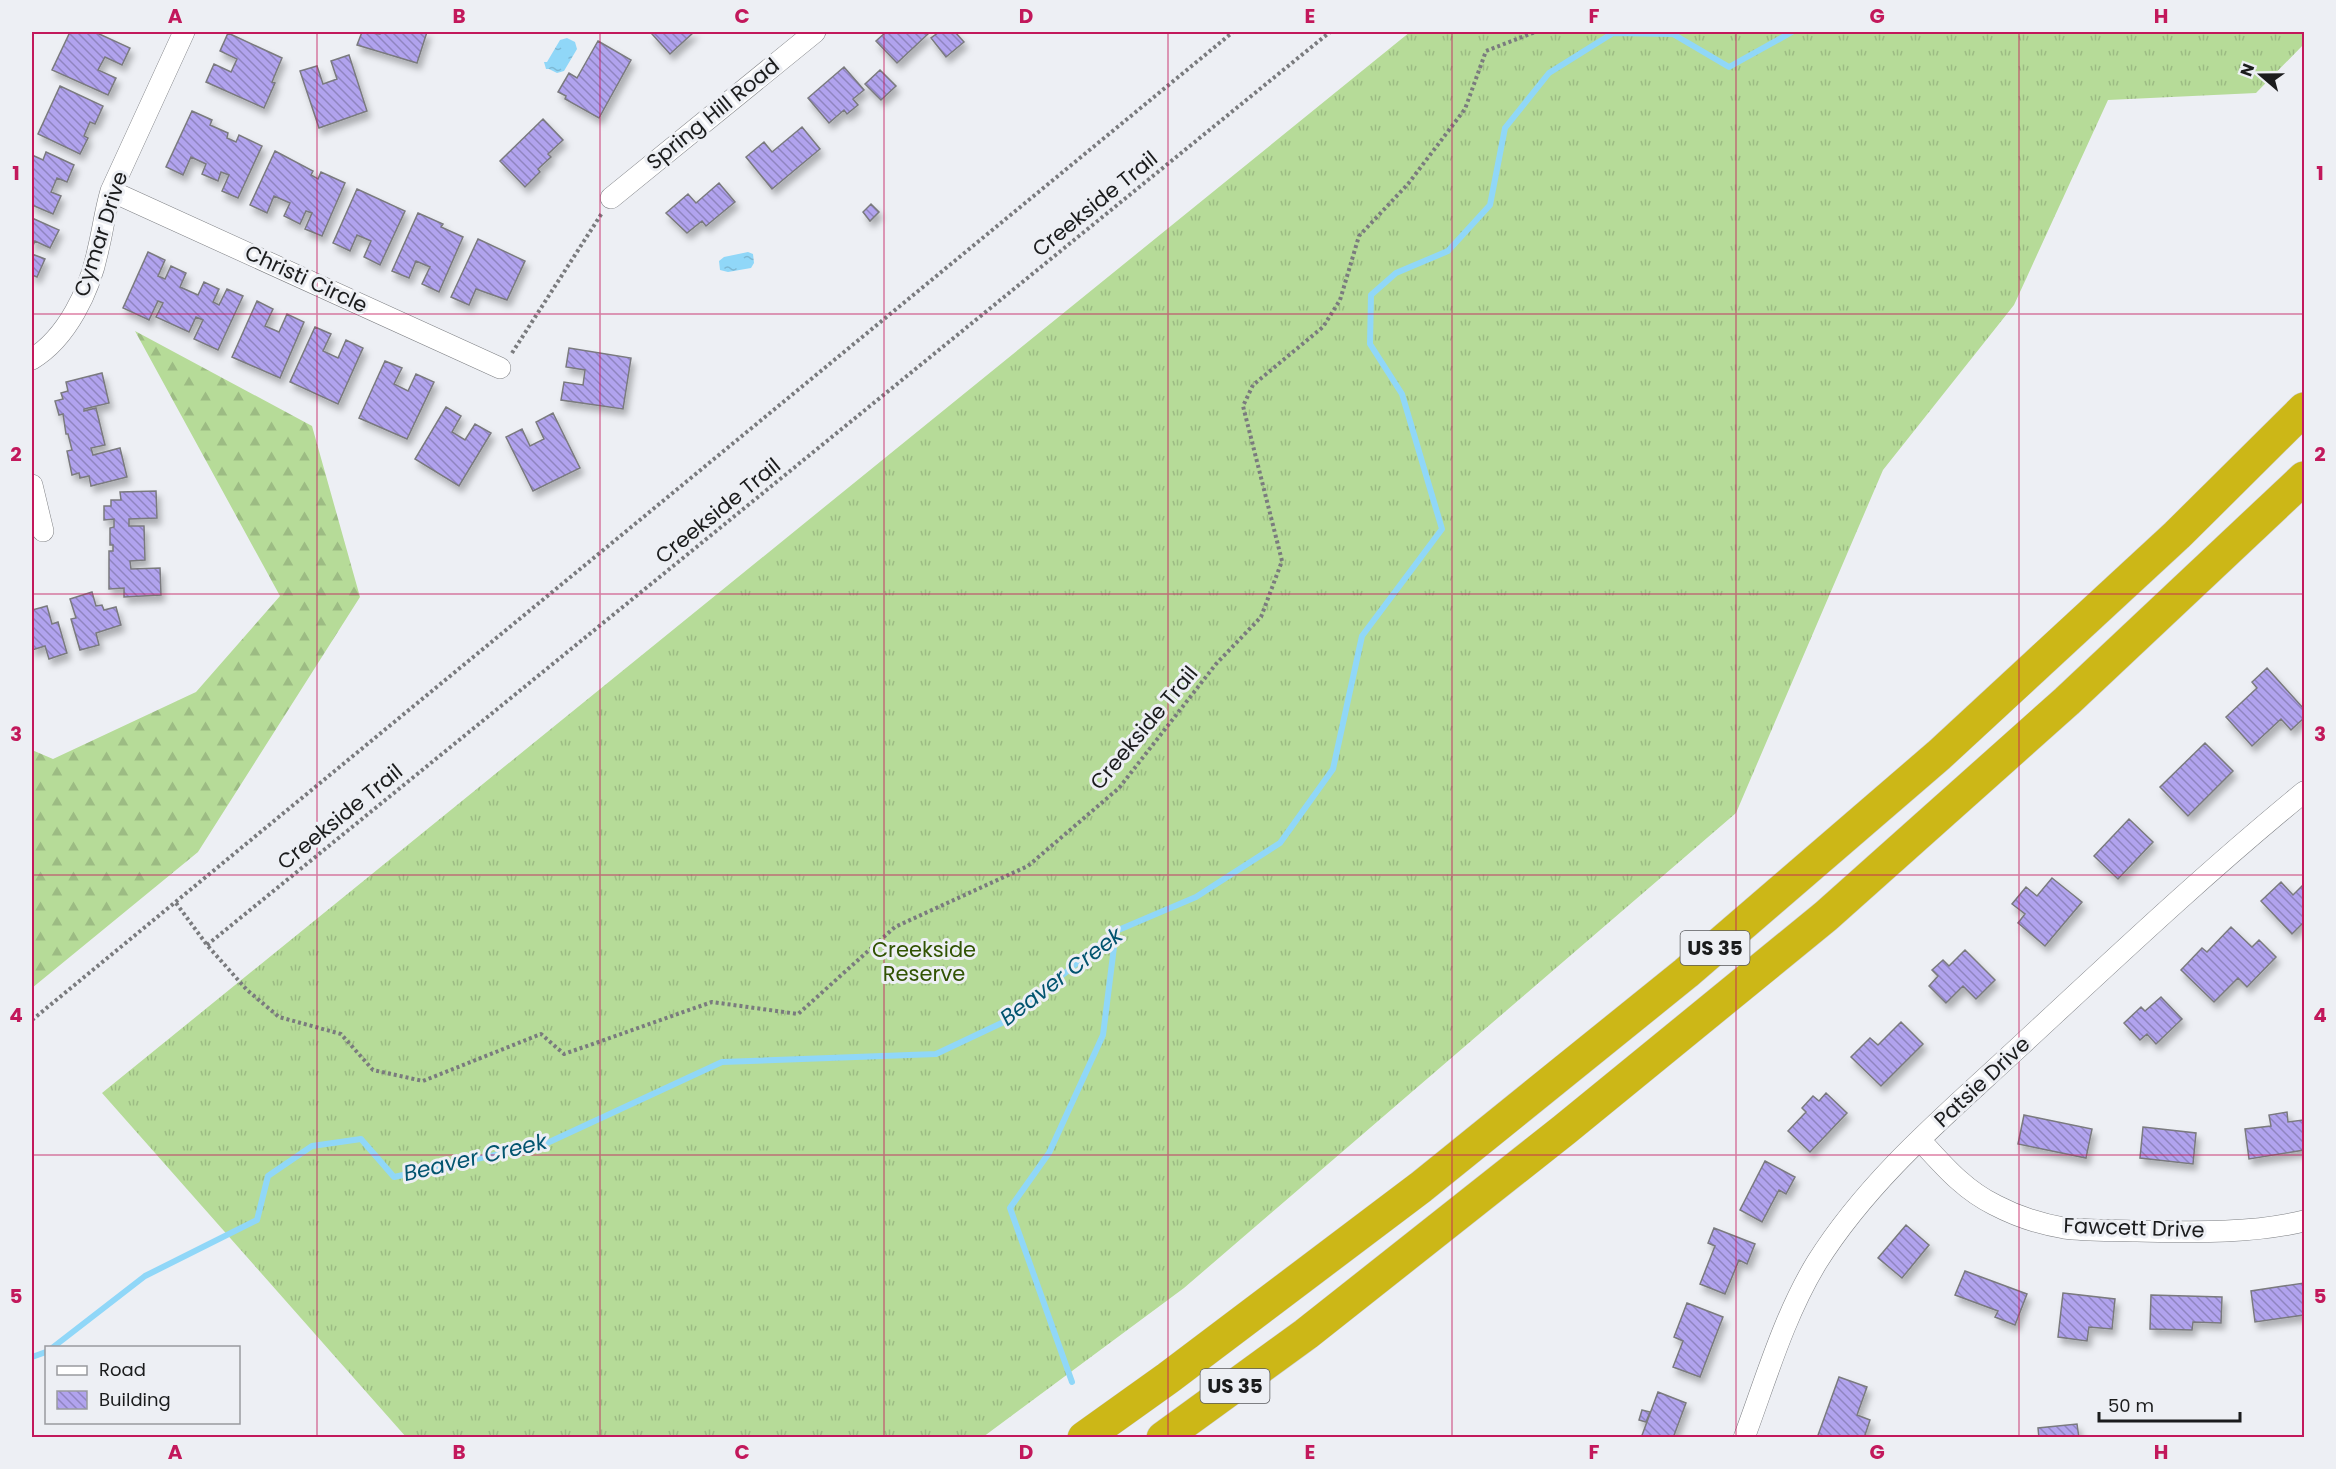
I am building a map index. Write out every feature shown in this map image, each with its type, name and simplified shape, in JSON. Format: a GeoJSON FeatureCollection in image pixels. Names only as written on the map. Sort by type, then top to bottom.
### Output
{"type":"FeatureCollection","features":[{"type":"Feature","properties":{"kind":"highway","name":"US 35"},"geometry":{"type":"LineString","coordinates":[[1084,1437],[1168,1378],[1421,1187],[1686,973],[1939,755],[2168,543],[2304,409]]}},
{"type":"Feature","properties":{"kind":"highway","name":"US 35"},"geometry":{"type":"LineString","coordinates":[[1163,1437],[1306,1334],[1555,1138],[1826,916],[2067,701],[2304,478]]}},
{"type":"Feature","properties":{"kind":"highway"},"geometry":{"type":"LineString","coordinates":[[1196,1437],[1306,1334]]}},
{"type":"Feature","properties":{"kind":"street","name":"Cymar Drive"},"geometry":{"type":"LineString","coordinates":[[32,359],[52,345],[65,329],[88,283],[99,250],[104,215],[111,191],[184,32]]}},
{"type":"Feature","properties":{"kind":"street","name":"Spring Hill Road"},"geometry":{"type":"LineString","coordinates":[[611,198],[815,32]]}},
{"type":"Feature","properties":{"kind":"street","name":"Christi Circle"},"geometry":{"type":"LineString","coordinates":[[111,191],[500,368]]}},
{"type":"Feature","properties":{"kind":"street"},"geometry":{"type":"LineString","coordinates":[[32,485],[43,531]]}},
{"type":"Feature","properties":{"kind":"street","name":"Patsie Drive"},"geometry":{"type":"LineString","coordinates":[[1744,1437],[1788,1321],[1817,1263],[1857,1205],[1920,1140],[2186,892],[2304,792]]}},
{"type":"Feature","properties":{"kind":"street","name":"Fawcett Drive"},"geometry":{"type":"LineString","coordinates":[[1920,1140],[1968,1189],[2025,1218],[2055,1226],[2096,1230],[2196,1232],[2268,1227],[2304,1221]]}},
{"type":"Feature","properties":{"kind":"path"},"geometry":{"type":"LineString","coordinates":[[32,1020],[598,552],[1233,32]]}},
{"type":"Feature","properties":{"kind":"path","name":"Creekside Trail"},"geometry":{"type":"LineString","coordinates":[[207,945],[1330,32]]}},
{"type":"Feature","properties":{"kind":"path","name":"Creekside Trail"},"geometry":{"type":"LineString","coordinates":[[176,903],[207,945],[248,990],[279,1017],[341,1034],[373,1070],[423,1082],[541,1034],[564,1054],[712,1002],[798,1014],[895,927],[1028,866],[1119,788],[1216,664],[1261,617],[1282,561],[1243,406],[1253,385],[1323,327],[1340,300],[1359,236],[1408,184],[1465,109],[1486,51],[1535,32]]}},
{"type":"Feature","properties":{"kind":"path"},"geometry":{"type":"LineString","coordinates":[[500,368],[521,341],[611,198]]}},
{"type":"Feature","properties":{"kind":"green space","name":"Creekside Reserve"},"geometry":{"type":"Polygon","coordinates":[[[1410,32],[2304,32],[2304,44],[2256,93],[2108,100],[2014,305],[1883,470],[1736,813],[1184,1288],[983,1437],[406,1437],[102,1093],[1410,32]]]}},
{"type":"Feature","properties":{"kind":"green space"},"geometry":{"type":"Polygon","coordinates":[[[135,331],[312,426],[360,597],[198,852],[32,988],[32,750],[53,759],[196,692],[280,596],[135,331]]]}},
{"type":"Feature","properties":{"kind":"water"},"geometry":{"type":"Polygon","coordinates":[[[567,38],[575,42],[577,49],[564,71],[557,73],[546,69],[544,62],[547,62],[560,40],[567,38]]]}},
{"type":"Feature","properties":{"kind":"water"},"geometry":{"type":"Polygon","coordinates":[[[748,252],[753,254],[754,263],[751,268],[728,272],[720,270],[719,261],[724,257],[748,252]]]}},
{"type":"Feature","properties":{"kind":"building"},"geometry":{"type":"Polygon","coordinates":[[[70,32],[95,32],[130,48],[122,65],[105,57],[98,70],[116,78],[108,95],[52,70],[70,32]]]}},
{"type":"Feature","properties":{"kind":"building"},"geometry":{"type":"Polygon","coordinates":[[[362,32],[380,34],[381,32],[427,32],[417,63],[357,45],[362,32]]]}},
{"type":"Feature","properties":{"kind":"building"},"geometry":{"type":"Polygon","coordinates":[[[656,32],[694,32],[670,54],[652,34],[656,32]]]}},
{"type":"Feature","properties":{"kind":"building"},"geometry":{"type":"Polygon","coordinates":[[[886,32],[929,33],[897,63],[876,41],[886,32]]]}},
{"type":"Feature","properties":{"kind":"building"},"geometry":{"type":"Polygon","coordinates":[[[939,32],[955,32],[964,42],[946,57],[931,38],[939,32]]]}},
{"type":"Feature","properties":{"kind":"building"},"geometry":{"type":"Polygon","coordinates":[[[228,33],[282,58],[272,82],[275,83],[264,108],[206,82],[214,64],[231,72],[237,59],[220,51],[228,33]]]}},
{"type":"Feature","properties":{"kind":"building"},"geometry":{"type":"Polygon","coordinates":[[[598,41],[631,60],[599,118],[565,99],[566,96],[558,92],[569,73],[577,78],[598,41]]]}},
{"type":"Feature","properties":{"kind":"building"},"geometry":{"type":"Polygon","coordinates":[[[349,55],[367,111],[319,128],[300,71],[317,66],[323,84],[337,79],[331,61],[349,55]]]}},
{"type":"Feature","properties":{"kind":"building"},"geometry":{"type":"Polygon","coordinates":[[[844,67],[864,90],[853,99],[858,105],[847,114],[844,110],[829,123],[808,98],[844,67]]]}},
{"type":"Feature","properties":{"kind":"building"},"geometry":{"type":"Polygon","coordinates":[[[880,70],[896,86],[881,100],[865,84],[880,70]]]}},
{"type":"Feature","properties":{"kind":"building"},"geometry":{"type":"Polygon","coordinates":[[[60,86],[103,106],[95,124],[90,122],[84,136],[88,138],[80,154],[38,134],[60,86]]]}},
{"type":"Feature","properties":{"kind":"building"},"geometry":{"type":"Polygon","coordinates":[[[192,111],[212,120],[210,125],[228,133],[227,138],[236,142],[239,135],[262,146],[238,198],[222,191],[229,175],[221,172],[218,181],[202,174],[206,164],[191,157],[183,175],[166,167],[192,111]]]}},
{"type":"Feature","properties":{"kind":"building"},"geometry":{"type":"Polygon","coordinates":[[[543,119],[563,140],[548,154],[551,157],[538,169],[540,172],[525,187],[500,161],[543,119]]]}},
{"type":"Feature","properties":{"kind":"building"},"geometry":{"type":"Polygon","coordinates":[[[802,127],[820,149],[772,189],[746,157],[764,142],[772,152],[802,127]]]}},
{"type":"Feature","properties":{"kind":"building"},"geometry":{"type":"Polygon","coordinates":[[[275,151],[313,171],[311,175],[318,179],[321,172],[345,183],[322,236],[305,229],[312,213],[306,211],[300,224],[284,216],[290,203],[274,196],[267,213],[250,205],[275,151]]]}},
{"type":"Feature","properties":{"kind":"building"},"geometry":{"type":"Polygon","coordinates":[[[46,152],[74,165],[67,182],[57,178],[51,192],[61,196],[53,214],[32,205],[32,155],[43,160],[46,152]]]}},
{"type":"Feature","properties":{"kind":"building"},"geometry":{"type":"Polygon","coordinates":[[[719,183],[735,202],[706,226],[702,221],[687,233],[666,213],[688,194],[696,203],[719,183]]]}},
{"type":"Feature","properties":{"kind":"building"},"geometry":{"type":"Polygon","coordinates":[[[357,189],[405,211],[380,265],[364,257],[371,241],[357,235],[350,251],[333,243],[357,189]]]}},
{"type":"Feature","properties":{"kind":"building"},"geometry":{"type":"Polygon","coordinates":[[[871,204],[879,212],[870,221],[863,212],[871,204]]]}},
{"type":"Feature","properties":{"kind":"building"},"geometry":{"type":"Polygon","coordinates":[[[418,213],[443,224],[441,227],[463,237],[439,292],[422,284],[430,267],[416,261],[409,278],[392,271],[418,213]]]}},
{"type":"Feature","properties":{"kind":"building"},"geometry":{"type":"Polygon","coordinates":[[[32,218],[59,230],[50,248],[35,241],[32,248],[32,218]]]}},
{"type":"Feature","properties":{"kind":"building"},"geometry":{"type":"Polygon","coordinates":[[[478,239],[525,261],[507,300],[476,289],[469,305],[451,297],[478,239]]]}},
{"type":"Feature","properties":{"kind":"building"},"geometry":{"type":"Polygon","coordinates":[[[148,252],[165,260],[158,276],[165,279],[171,266],[186,273],[180,287],[198,295],[204,282],[219,289],[213,302],[219,305],[227,289],[243,296],[218,350],[194,339],[203,320],[196,317],[189,332],[156,317],[163,303],[158,301],[149,320],[123,308],[148,252]]]}},
{"type":"Feature","properties":{"kind":"building"},"geometry":{"type":"Polygon","coordinates":[[[32,254],[45,259],[37,277],[32,275],[32,254]]]}},
{"type":"Feature","properties":{"kind":"building"},"geometry":{"type":"Polygon","coordinates":[[[257,301],[273,309],[265,326],[279,332],[287,314],[304,322],[280,378],[232,357],[257,301]]]}},
{"type":"Feature","properties":{"kind":"building"},"geometry":{"type":"Polygon","coordinates":[[[315,327],[331,334],[323,351],[338,358],[346,340],[363,348],[338,404],[290,382],[315,327]]]}},
{"type":"Feature","properties":{"kind":"building"},"geometry":{"type":"Polygon","coordinates":[[[569,348],[631,358],[623,409],[561,400],[564,382],[583,385],[585,370],[566,367],[569,348]]]}},
{"type":"Feature","properties":{"kind":"building"},"geometry":{"type":"Polygon","coordinates":[[[385,361],[402,368],[394,384],[408,391],[416,374],[434,382],[407,439],[359,418],[385,361]]]}},
{"type":"Feature","properties":{"kind":"building"},"geometry":{"type":"Polygon","coordinates":[[[102,373],[109,403],[84,409],[84,411],[96,408],[105,445],[91,448],[93,455],[120,448],[127,477],[91,486],[89,476],[80,478],[79,473],[72,475],[67,451],[72,450],[68,434],[66,434],[63,414],[59,415],[55,401],[63,399],[61,393],[68,391],[66,382],[102,373]]]}},
{"type":"Feature","properties":{"kind":"building"},"geometry":{"type":"Polygon","coordinates":[[[446,407],[461,416],[452,432],[465,440],[475,424],[491,433],[459,486],[415,459],[446,407]]]}},
{"type":"Feature","properties":{"kind":"building"},"geometry":{"type":"Polygon","coordinates":[[[553,413],[580,468],[533,491],[506,437],[522,429],[530,446],[544,439],[536,422],[553,413]]]}},
{"type":"Feature","properties":{"kind":"building"},"geometry":{"type":"Polygon","coordinates":[[[156,491],[157,518],[129,519],[129,526],[144,526],[145,560],[130,561],[131,569],[160,568],[161,595],[124,597],[124,588],[109,589],[109,551],[113,551],[113,545],[110,545],[110,528],[114,527],[114,519],[104,520],[104,506],[111,506],[111,500],[121,500],[120,492],[156,491]]]}},
{"type":"Feature","properties":{"kind":"building"},"geometry":{"type":"Polygon","coordinates":[[[92,592],[96,606],[102,605],[104,610],[116,607],[121,625],[96,633],[99,645],[80,650],[71,619],[76,618],[70,599],[92,592]]]}},
{"type":"Feature","properties":{"kind":"building"},"geometry":{"type":"Polygon","coordinates":[[[47,606],[52,624],[58,622],[67,653],[49,659],[45,646],[32,650],[32,610],[47,606]]]}},
{"type":"Feature","properties":{"kind":"building"},"geometry":{"type":"Polygon","coordinates":[[[2267,668],[2304,709],[2304,718],[2291,730],[2281,719],[2252,746],[2226,717],[2257,688],[2252,682],[2267,668]]]}},
{"type":"Feature","properties":{"kind":"building"},"geometry":{"type":"Polygon","coordinates":[[[2205,743],[2233,771],[2188,816],[2160,787],[2205,743]]]}},
{"type":"Feature","properties":{"kind":"building"},"geometry":{"type":"Polygon","coordinates":[[[2129,819],[2153,842],[2118,879],[2094,856],[2129,819]]]}},
{"type":"Feature","properties":{"kind":"building"},"geometry":{"type":"Polygon","coordinates":[[[2052,878],[2082,902],[2045,946],[2018,923],[2025,914],[2012,904],[2026,887],[2037,896],[2052,878]]]}},
{"type":"Feature","properties":{"kind":"building"},"geometry":{"type":"Polygon","coordinates":[[[2281,882],[2293,895],[2304,884],[2304,922],[2292,934],[2261,901],[2281,882]]]}},
{"type":"Feature","properties":{"kind":"building"},"geometry":{"type":"Polygon","coordinates":[[[2231,927],[2252,947],[2259,940],[2276,957],[2247,987],[2238,978],[2214,1002],[2181,970],[2202,948],[2207,952],[2231,927]]]}},
{"type":"Feature","properties":{"kind":"building"},"geometry":{"type":"Polygon","coordinates":[[[1965,950],[1995,980],[1976,999],[1963,986],[1946,1003],[1929,986],[1938,976],[1932,970],[1943,960],[1949,966],[1965,950]]]}},
{"type":"Feature","properties":{"kind":"building"},"geometry":{"type":"Polygon","coordinates":[[[2161,997],[2182,1019],[2156,1044],[2147,1034],[2140,1040],[2124,1023],[2141,1007],[2145,1011],[2161,997]]]}},
{"type":"Feature","properties":{"kind":"building"},"geometry":{"type":"Polygon","coordinates":[[[1901,1022],[1923,1044],[1881,1086],[1851,1057],[1870,1038],[1878,1045],[1901,1022]]]}},
{"type":"Feature","properties":{"kind":"building"},"geometry":{"type":"Polygon","coordinates":[[[1826,1093],[1847,1113],[1810,1152],[1788,1131],[1806,1112],[1802,1108],[1813,1096],[1819,1101],[1826,1093]]]}},
{"type":"Feature","properties":{"kind":"building"},"geometry":{"type":"Polygon","coordinates":[[[2287,1112],[2288,1122],[2303,1120],[2304,1150],[2249,1159],[2245,1129],[2271,1126],[2269,1115],[2287,1112]]]}},
{"type":"Feature","properties":{"kind":"building"},"geometry":{"type":"Polygon","coordinates":[[[2024,1115],[2092,1129],[2086,1158],[2018,1144],[2024,1115]]]}},
{"type":"Feature","properties":{"kind":"building"},"geometry":{"type":"Polygon","coordinates":[[[2143,1127],[2196,1133],[2193,1164],[2140,1158],[2143,1127]]]}},
{"type":"Feature","properties":{"kind":"building"},"geometry":{"type":"Polygon","coordinates":[[[1765,1161],[1795,1177],[1786,1194],[1779,1190],[1762,1222],[1740,1210],[1765,1161]]]}},
{"type":"Feature","properties":{"kind":"building"},"geometry":{"type":"Polygon","coordinates":[[[1906,1225],[1929,1245],[1902,1278],[1878,1258],[1906,1225]]]}},
{"type":"Feature","properties":{"kind":"building"},"geometry":{"type":"Polygon","coordinates":[[[1714,1228],[1755,1244],[1747,1264],[1739,1260],[1725,1294],[1700,1284],[1715,1246],[1708,1243],[1714,1228]]]}},
{"type":"Feature","properties":{"kind":"building"},"geometry":{"type":"Polygon","coordinates":[[[1965,1271],[2027,1294],[2015,1325],[1995,1317],[1998,1311],[1955,1295],[1965,1271]]]}},
{"type":"Feature","properties":{"kind":"building"},"geometry":{"type":"Polygon","coordinates":[[[2304,1283],[2304,1315],[2255,1322],[2251,1291],[2304,1283]]]}},
{"type":"Feature","properties":{"kind":"building"},"geometry":{"type":"Polygon","coordinates":[[[2063,1293],[2115,1299],[2112,1329],[2089,1327],[2087,1341],[2058,1337],[2063,1293]]]}},
{"type":"Feature","properties":{"kind":"building"},"geometry":{"type":"Polygon","coordinates":[[[2151,1295],[2222,1297],[2221,1323],[2193,1322],[2192,1330],[2150,1329],[2151,1295]]]}},
{"type":"Feature","properties":{"kind":"building"},"geometry":{"type":"Polygon","coordinates":[[[1687,1303],[1723,1317],[1700,1377],[1673,1367],[1683,1341],[1674,1337],[1687,1303]]]}},
{"type":"Feature","properties":{"kind":"building"},"geometry":{"type":"Polygon","coordinates":[[[1839,1377],[1867,1387],[1857,1415],[1870,1420],[1864,1438],[1817,1438],[1839,1377]]]}},
{"type":"Feature","properties":{"kind":"building"},"geometry":{"type":"Polygon","coordinates":[[[1658,1392],[1686,1403],[1673,1438],[1641,1438],[1658,1392]]]}},
{"type":"Feature","properties":{"kind":"building"},"geometry":{"type":"Polygon","coordinates":[[[1642,1410],[1650,1412],[1646,1422],[1639,1420],[1642,1410]]]}},
{"type":"Feature","properties":{"kind":"building"},"geometry":{"type":"Polygon","coordinates":[[[2077,1424],[2079,1438],[2039,1438],[2038,1428],[2077,1424]]]}},
{"type":"Feature","properties":{"kind":"waterway","name":"Beaver Creek"},"geometry":{"type":"LineString","coordinates":[[55,1346],[145,1276],[257,1220],[268,1176],[312,1146],[361,1139],[394,1177],[545,1144],[722,1062],[936,1054],[1008,1020],[1116,931],[1196,897],[1280,843],[1333,769],[1362,636],[1442,529],[1402,394],[1370,344],[1371,295],[1396,273],[1448,251],[1490,205],[1505,128],[1549,73],[1613,33],[1673,34],[1729,67],[1792,32]]}},
{"type":"Feature","properties":{"kind":"waterway"},"geometry":{"type":"LineString","coordinates":[[1072,1382],[1010,1208],[1049,1153],[1103,1035],[1116,931]]}},
{"type":"Feature","properties":{"kind":"waterway","name":"Beaver Creek"},"geometry":{"type":"LineString","coordinates":[[32,1357],[45,1352]]}}]}
